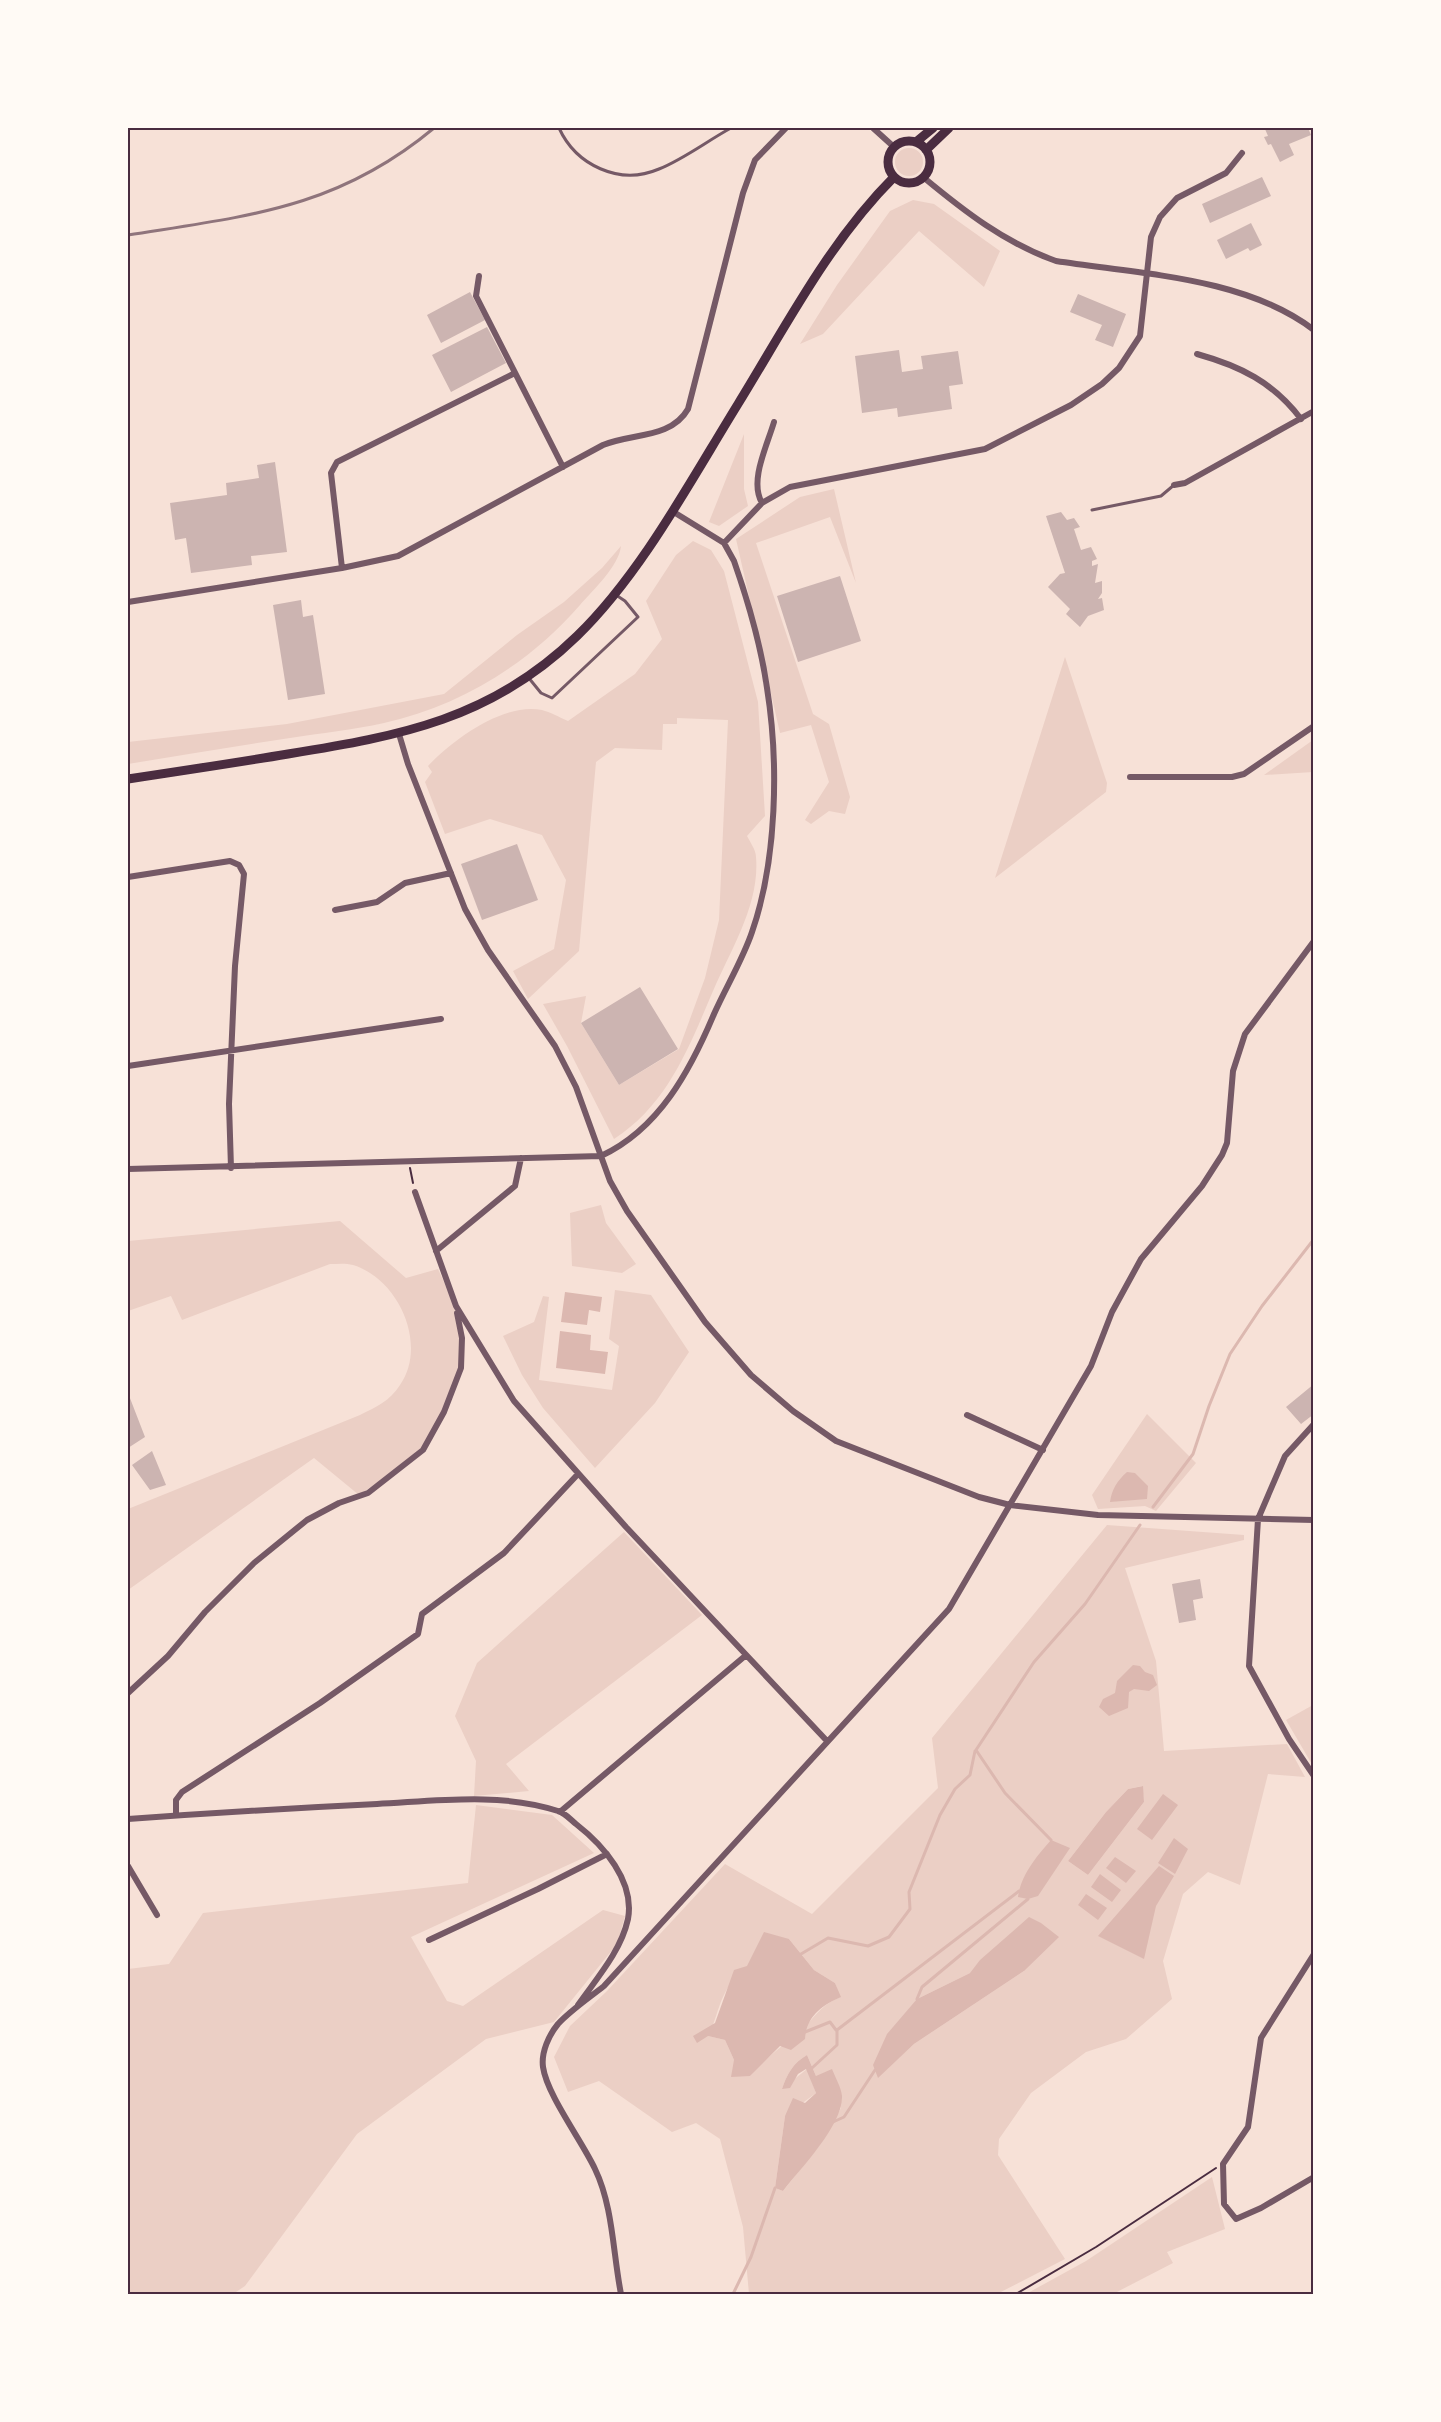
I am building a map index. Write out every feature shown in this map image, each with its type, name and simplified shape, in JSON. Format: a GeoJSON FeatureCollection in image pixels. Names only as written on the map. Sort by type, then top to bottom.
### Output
{"type":"FeatureCollection","features":[{"type":"Feature","properties":{"kind":"main road"},"geometry":{"type":"LineString","coordinates":[[916,142],[933,128]]}},
{"type":"Feature","properties":{"kind":"main road"},"geometry":{"type":"LineString","coordinates":[[926,150],[949,128]]}},
{"type":"Feature","properties":{"kind":"main road"},"geometry":{"type":"LineString","coordinates":[[906,141],[916,142],[926,150],[930,165],[923,177],[906,183],[894,177],[888,165],[890,152],[894,147],[906,141]]}},
{"type":"Feature","properties":{"kind":"main road"},"geometry":{"type":"LineString","coordinates":[[128,779],[399,734],[474,707],[527,676],[577,636],[614,594],[672,511],[814,279],[847,231],[894,177]]}},
{"type":"Feature","properties":{"kind":"street"},"geometry":{"type":"LineString","coordinates":[[128,602],[342,568],[399,556],[615,440],[654,433],[677,422],[684,416],[700,366],[743,193],[755,160],[786,128]]}},
{"type":"Feature","properties":{"kind":"street"},"geometry":{"type":"LineString","coordinates":[[873,128],[894,147]]}},
{"type":"Feature","properties":{"kind":"street"},"geometry":{"type":"LineString","coordinates":[[724,543],[762,503],[790,487],[985,449],[1071,405],[1102,384],[1131,354],[1140,336],[1151,237],[1160,216],[1177,198],[1226,173],[1242,153]]}},
{"type":"Feature","properties":{"kind":"street"},"geometry":{"type":"LineString","coordinates":[[923,177],[977,220],[1035,254],[1056,261],[1239,291],[1314,330]]}},
{"type":"Feature","properties":{"kind":"street"},"geometry":{"type":"LineString","coordinates":[[479,276],[476,296],[563,467]]}},
{"type":"Feature","properties":{"kind":"street"},"geometry":{"type":"LineString","coordinates":[[1197,354],[1249,372],[1270,385],[1301,419]]}},
{"type":"Feature","properties":{"kind":"street"},"geometry":{"type":"LineString","coordinates":[[342,568],[331,473],[337,462],[514,373]]}},
{"type":"Feature","properties":{"kind":"street"},"geometry":{"type":"LineString","coordinates":[[1174,485],[1185,483],[1314,411]]}},
{"type":"Feature","properties":{"kind":"street"},"geometry":{"type":"LineString","coordinates":[[762,503],[757,495],[757,482],[774,422]]}},
{"type":"Feature","properties":{"kind":"street"},"geometry":{"type":"LineString","coordinates":[[128,1169],[231,1168],[601,1156],[636,1136],[680,1083],[752,932],[764,882],[774,782],[767,688],[742,583],[734,561],[724,543],[672,511]]}},
{"type":"Feature","properties":{"kind":"street"},"geometry":{"type":"LineString","coordinates":[[1130,777],[1232,777],[1244,774],[1314,726]]}},
{"type":"Feature","properties":{"kind":"street"},"geometry":{"type":"LineString","coordinates":[[399,734],[408,764],[465,909],[488,950],[555,1046],[576,1087],[601,1156],[627,1211],[705,1322],[751,1375],[793,1411],[836,1441],[979,1497],[1010,1504],[1098,1515],[1314,1520]]}},
{"type":"Feature","properties":{"kind":"street"},"geometry":{"type":"LineString","coordinates":[[128,877],[230,861],[239,865],[245,880],[235,966],[228,1104],[231,1168]]}},
{"type":"Feature","properties":{"kind":"street"},"geometry":{"type":"LineString","coordinates":[[336,910],[377,902],[405,883],[451,873]]}},
{"type":"Feature","properties":{"kind":"street"},"geometry":{"type":"LineString","coordinates":[[621,2295],[604,2192],[596,2169],[549,2084],[543,2066],[545,2047],[550,2036],[559,2024],[604,1986],[950,1609],[1092,1366],[1112,1312],[1141,1259],[1202,1186],[1222,1155],[1227,1143],[1233,1071],[1245,1034],[1314,941]]}},
{"type":"Feature","properties":{"kind":"street"},"geometry":{"type":"LineString","coordinates":[[128,1066],[441,1019]]}},
{"type":"Feature","properties":{"kind":"street"},"geometry":{"type":"LineString","coordinates":[[436,1251],[515,1186],[521,1158]]}},
{"type":"Feature","properties":{"kind":"street"},"geometry":{"type":"LineString","coordinates":[[128,1693],[168,1656],[205,1612],[255,1563],[307,1520],[339,1503],[368,1493],[423,1450],[444,1412],[461,1368],[462,1338],[456,1306],[415,1192]]}},
{"type":"Feature","properties":{"kind":"street"},"geometry":{"type":"LineString","coordinates":[[456,1306],[514,1401],[745,1656],[827,1741]]}},
{"type":"Feature","properties":{"kind":"street"},"geometry":{"type":"LineString","coordinates":[[967,1415],[1043,1450]]}},
{"type":"Feature","properties":{"kind":"street"},"geometry":{"type":"LineString","coordinates":[[1314,1424],[1285,1456],[1258,1520],[1250,1666],[1289,1738],[1314,1776]]}},
{"type":"Feature","properties":{"kind":"street"},"geometry":{"type":"LineString","coordinates":[[176,1815],[176,1800],[182,1792],[320,1703],[418,1634],[422,1614],[504,1553],[578,1474]]}},
{"type":"Feature","properties":{"kind":"street"},"geometry":{"type":"LineString","coordinates":[[561,1811],[745,1656]]}},
{"type":"Feature","properties":{"kind":"street"},"geometry":{"type":"LineString","coordinates":[[128,1819],[463,1800],[528,1803],[561,1811],[589,1834],[607,1854],[622,1877],[628,1897],[628,1917],[620,1944],[575,2010]]}},
{"type":"Feature","properties":{"kind":"street"},"geometry":{"type":"LineString","coordinates":[[429,1940],[607,1854]]}},
{"type":"Feature","properties":{"kind":"street"},"geometry":{"type":"LineString","coordinates":[[128,1866],[157,1915]]}},
{"type":"Feature","properties":{"kind":"street"},"geometry":{"type":"LineString","coordinates":[[1314,1954],[1261,2038],[1248,2127],[1223,2164],[1224,2204],[1236,2219],[1261,2208],[1314,2177]]}},
{"type":"Feature","properties":{"kind":"lane"},"geometry":{"type":"LineString","coordinates":[[559,128],[576,153],[591,165],[621,175],[640,175],[659,169],[731,128]]}},
{"type":"Feature","properties":{"kind":"lane"},"geometry":{"type":"LineString","coordinates":[[1092,510],[1161,496],[1174,485]]}},
{"type":"Feature","properties":{"kind":"lane"},"geometry":{"type":"LineString","coordinates":[[527,676],[541,693],[552,698],[591,663],[638,617],[625,601],[614,594]]}},
{"type":"Feature","properties":{"kind":"path"},"geometry":{"type":"LineString","coordinates":[[409,1162],[415,1192]]}},
{"type":"Feature","properties":{"kind":"path"},"geometry":{"type":"LineString","coordinates":[[1016,2295],[1096,2247],[1223,2164]]}},
{"type":"Feature","properties":{"kind":"shaded area"},"geometry":{"type":"Polygon","coordinates":[[[909,148],[919,152],[923,162],[919,172],[909,176],[899,172],[895,162],[899,152],[909,148]]]}},
{"type":"Feature","properties":{"kind":"shaded area"},"geometry":{"type":"Polygon","coordinates":[[[913,200],[934,204],[1000,251],[984,287],[919,231],[823,334],[800,344],[837,285],[890,211],[913,200]]]}},
{"type":"Feature","properties":{"kind":"shaded area"},"geometry":{"type":"Polygon","coordinates":[[[744,434],[744,489],[748,506],[719,526],[709,522],[744,434]]]}},
{"type":"Feature","properties":{"kind":"shaded area"},"geometry":{"type":"Polygon","coordinates":[[[834,489],[856,583],[830,517],[756,543],[813,714],[829,724],[850,797],[845,814],[829,811],[811,824],[805,820],[829,782],[811,725],[780,733],[736,539],[800,497],[834,489]]]}},
{"type":"Feature","properties":{"kind":"shaded area"},"geometry":{"type":"Polygon","coordinates":[[[693,541],[711,550],[724,571],[758,702],[765,816],[747,836],[756,857],[754,892],[749,909],[695,1033],[663,1092],[633,1125],[614,1139],[543,1004],[586,996],[581,1023],[619,1085],[679,1049],[705,978],[719,920],[728,720],[677,718],[677,724],[663,724],[662,750],[615,748],[596,762],[579,951],[528,999],[513,971],[554,949],[566,880],[542,835],[490,819],[445,834],[425,782],[432,772],[428,766],[451,745],[480,725],[496,717],[527,709],[542,710],[568,721],[635,674],[662,639],[646,601],[676,555],[693,541]]]}},
{"type":"Feature","properties":{"kind":"shaded area"},"geometry":{"type":"Polygon","coordinates":[[[621,546],[616,562],[605,577],[539,646],[491,680],[440,706],[384,723],[349,730],[128,764],[128,742],[287,724],[444,694],[517,635],[564,602],[602,568],[621,546]]]}},
{"type":"Feature","properties":{"kind":"shaded area"},"geometry":{"type":"Polygon","coordinates":[[[1065,657],[1107,783],[1106,792],[995,878],[1065,657]]]}},
{"type":"Feature","properties":{"kind":"shaded area"},"geometry":{"type":"Polygon","coordinates":[[[1313,740],[1313,772],[1264,775],[1313,740]]]}},
{"type":"Feature","properties":{"kind":"shaded area"},"geometry":{"type":"Polygon","coordinates":[[[601,1205],[606,1223],[636,1264],[622,1273],[572,1266],[570,1213],[601,1205]]]}},
{"type":"Feature","properties":{"kind":"shaded area"},"geometry":{"type":"Polygon","coordinates":[[[340,1221],[406,1278],[438,1269],[455,1309],[462,1345],[461,1363],[450,1400],[428,1443],[410,1461],[359,1495],[314,1458],[128,1590],[128,1509],[360,1415],[377,1406],[392,1395],[400,1385],[408,1369],[411,1351],[410,1333],[395,1299],[384,1284],[369,1273],[350,1264],[330,1264],[182,1320],[171,1296],[128,1311],[128,1241],[340,1221]]]}},
{"type":"Feature","properties":{"kind":"shaded area"},"geometry":{"type":"Polygon","coordinates":[[[615,1290],[651,1295],[689,1352],[655,1403],[595,1468],[543,1408],[522,1375],[503,1336],[534,1322],[543,1296],[549,1297],[539,1380],[612,1390],[619,1346],[609,1339],[615,1290]]]}},
{"type":"Feature","properties":{"kind":"shaded area"},"geometry":{"type":"Polygon","coordinates":[[[565,1292],[602,1297],[600,1312],[589,1310],[587,1325],[561,1322],[565,1292]]]}},
{"type":"Feature","properties":{"kind":"shaded area"},"geometry":{"type":"Polygon","coordinates":[[[560,1331],[591,1335],[590,1350],[608,1352],[605,1374],[556,1368],[560,1331]]]}},
{"type":"Feature","properties":{"kind":"shaded area"},"geometry":{"type":"Polygon","coordinates":[[[1147,1414],[1196,1463],[1156,1511],[1145,1506],[1098,1509],[1092,1495],[1147,1414]]]}},
{"type":"Feature","properties":{"kind":"shaded area"},"geometry":{"type":"Polygon","coordinates":[[[1127,1472],[1135,1473],[1148,1486],[1147,1499],[1110,1502],[1112,1493],[1127,1472]]]}},
{"type":"Feature","properties":{"kind":"shaded area"},"geometry":{"type":"Polygon","coordinates":[[[1107,1525],[1244,1535],[1244,1540],[1125,1568],[1156,1661],[1164,1751],[1287,1744],[1305,1777],[1268,1774],[1240,1885],[1208,1872],[1183,1894],[1163,1961],[1172,1999],[1126,2039],[1086,2052],[1031,2093],[999,2139],[998,2155],[1065,2259],[997,2294],[749,2294],[743,2227],[720,2139],[696,2123],[672,2132],[599,2081],[568,2092],[554,2057],[570,2026],[607,1991],[725,1864],[812,1914],[938,1788],[932,1738],[1107,1525]],[[1142,1786],[1128,1789],[1106,1812],[1068,1861],[1088,1875],[1144,1802],[1142,1786]],[[789,1939],[752,1963],[728,1987],[708,2036],[725,2040],[734,2060],[750,2076],[823,2007],[840,1997],[835,1983],[814,1970],[789,1939]],[[1024,1971],[970,1973],[917,1999],[878,2077],[914,2044],[1024,1971]],[[807,2055],[791,2069],[782,2089],[807,2069],[816,2093],[785,2116],[775,2188],[783,2191],[819,2146],[841,2108],[816,2076],[807,2055]]]}},
{"type":"Feature","properties":{"kind":"shaded area"},"geometry":{"type":"Polygon","coordinates":[[[624,1532],[702,1615],[506,1764],[529,1791],[474,1796],[476,1761],[455,1716],[477,1663],[624,1532]]]}},
{"type":"Feature","properties":{"kind":"shaded area"},"geometry":{"type":"Polygon","coordinates":[[[1133,1665],[1140,1666],[1145,1672],[1153,1675],[1157,1685],[1149,1691],[1134,1689],[1129,1692],[1128,1708],[1109,1716],[1099,1707],[1103,1699],[1115,1693],[1117,1681],[1133,1665]]]}},
{"type":"Feature","properties":{"kind":"shaded area"},"geometry":{"type":"Polygon","coordinates":[[[1313,1705],[1313,1766],[1286,1720],[1313,1705]]]}},
{"type":"Feature","properties":{"kind":"shaded area"},"geometry":{"type":"Polygon","coordinates":[[[1143,1786],[1144,1802],[1088,1875],[1068,1861],[1106,1812],[1128,1789],[1143,1786]]]}},
{"type":"Feature","properties":{"kind":"shaded area"},"geometry":{"type":"Polygon","coordinates":[[[1163,1794],[1178,1805],[1152,1840],[1137,1829],[1163,1794]]]}},
{"type":"Feature","properties":{"kind":"shaded area"},"geometry":{"type":"Polygon","coordinates":[[[476,1805],[552,1815],[594,1853],[411,1937],[447,2001],[463,2006],[603,1910],[625,1916],[617,1944],[554,2022],[486,2039],[357,2134],[245,2286],[233,2294],[128,2294],[128,1969],[169,1964],[203,1913],[468,1883],[476,1805]]]}},
{"type":"Feature","properties":{"kind":"shaded area"},"geometry":{"type":"Polygon","coordinates":[[[1174,1838],[1188,1849],[1175,1874],[1158,1863],[1174,1838]]]}},
{"type":"Feature","properties":{"kind":"shaded area"},"geometry":{"type":"Polygon","coordinates":[[[1051,1840],[1070,1848],[1038,1896],[1028,1899],[1018,1897],[1026,1874],[1051,1840]]]}},
{"type":"Feature","properties":{"kind":"shaded area"},"geometry":{"type":"Polygon","coordinates":[[[1115,1857],[1136,1871],[1126,1883],[1106,1868],[1115,1857]]]}},
{"type":"Feature","properties":{"kind":"shaded area"},"geometry":{"type":"Polygon","coordinates":[[[1159,1866],[1174,1876],[1156,1906],[1144,1959],[1098,1936],[1159,1866]]]}},
{"type":"Feature","properties":{"kind":"shaded area"},"geometry":{"type":"Polygon","coordinates":[[[1100,1874],[1121,1890],[1112,1902],[1091,1887],[1100,1874]]]}},
{"type":"Feature","properties":{"kind":"shaded area"},"geometry":{"type":"Polygon","coordinates":[[[1086,1894],[1107,1908],[1098,1920],[1078,1905],[1086,1894]]]}},
{"type":"Feature","properties":{"kind":"shaded area"},"geometry":{"type":"Polygon","coordinates":[[[1029,1917],[1059,1937],[1024,1971],[914,2044],[878,2078],[873,2065],[887,2034],[917,1999],[970,1973],[980,1960],[1029,1917]]]}},
{"type":"Feature","properties":{"kind":"shaded area"},"geometry":{"type":"Polygon","coordinates":[[[764,1932],[789,1939],[814,1970],[835,1983],[841,1997],[816,2013],[808,2024],[805,2039],[791,2050],[780,2046],[750,2076],[731,2077],[734,2060],[725,2040],[708,2036],[697,2043],[693,2036],[715,2023],[734,1970],[747,1966],[764,1932]]]}},
{"type":"Feature","properties":{"kind":"shaded area"},"geometry":{"type":"Polygon","coordinates":[[[807,2055],[816,2076],[832,2069],[842,2096],[836,2120],[829,2133],[783,2191],[775,2188],[785,2116],[793,2098],[805,2103],[816,2093],[806,2069],[798,2074],[790,2088],[782,2089],[791,2069],[807,2055]]]}},
{"type":"Feature","properties":{"kind":"shaded area"},"geometry":{"type":"Polygon","coordinates":[[[1212,2177],[1225,2229],[1167,2252],[1173,2263],[1113,2294],[1026,2294],[1086,2261],[1212,2177]]]}},
{"type":"Feature","properties":{"kind":"building"},"geometry":{"type":"Polygon","coordinates":[[[1308,128],[1311,135],[1289,144],[1294,155],[1280,162],[1271,144],[1268,145],[1264,137],[1268,136],[1265,129],[1308,128]]]}},
{"type":"Feature","properties":{"kind":"building"},"geometry":{"type":"Polygon","coordinates":[[[1262,177],[1271,196],[1210,223],[1202,204],[1262,177]]]}},
{"type":"Feature","properties":{"kind":"building"},"geometry":{"type":"Polygon","coordinates":[[[1251,223],[1262,245],[1250,251],[1248,248],[1226,259],[1217,240],[1251,223]]]}},
{"type":"Feature","properties":{"kind":"building"},"geometry":{"type":"Polygon","coordinates":[[[470,292],[485,320],[441,343],[427,315],[470,292]]]}},
{"type":"Feature","properties":{"kind":"building"},"geometry":{"type":"Polygon","coordinates":[[[1078,294],[1126,314],[1113,347],[1095,340],[1102,325],[1070,312],[1078,294]]]}},
{"type":"Feature","properties":{"kind":"building"},"geometry":{"type":"Polygon","coordinates":[[[487,327],[506,363],[451,392],[432,355],[487,327]]]}},
{"type":"Feature","properties":{"kind":"building"},"geometry":{"type":"Polygon","coordinates":[[[899,350],[902,372],[923,369],[921,356],[958,351],[963,384],[949,386],[952,409],[898,417],[897,408],[862,413],[855,356],[899,350]]]}},
{"type":"Feature","properties":{"kind":"building"},"geometry":{"type":"Polygon","coordinates":[[[275,462],[287,552],[251,556],[252,565],[191,573],[186,538],[175,540],[170,503],[227,495],[226,483],[259,478],[257,465],[275,462]]]}},
{"type":"Feature","properties":{"kind":"building"},"geometry":{"type":"Polygon","coordinates":[[[1061,512],[1067,520],[1074,518],[1080,527],[1074,529],[1081,550],[1091,547],[1097,559],[1092,561],[1092,566],[1098,564],[1095,583],[1102,581],[1102,593],[1098,599],[1102,598],[1104,610],[1088,616],[1080,627],[1066,614],[1070,609],[1048,587],[1060,574],[1065,573],[1046,516],[1061,512]]]}},
{"type":"Feature","properties":{"kind":"building"},"geometry":{"type":"Polygon","coordinates":[[[840,576],[861,641],[798,662],[777,596],[840,576]]]}},
{"type":"Feature","properties":{"kind":"building"},"geometry":{"type":"Polygon","coordinates":[[[301,600],[303,617],[313,615],[325,694],[288,700],[273,605],[301,600]]]}},
{"type":"Feature","properties":{"kind":"building"},"geometry":{"type":"Polygon","coordinates":[[[517,844],[538,900],[482,920],[461,864],[517,844]]]}},
{"type":"Feature","properties":{"kind":"building"},"geometry":{"type":"Polygon","coordinates":[[[640,987],[678,1049],[619,1085],[581,1023],[640,987]]]}},
{"type":"Feature","properties":{"kind":"building"},"geometry":{"type":"Polygon","coordinates":[[[1314,1384],[1314,1414],[1301,1424],[1286,1407],[1314,1384]]]}},
{"type":"Feature","properties":{"kind":"building"},"geometry":{"type":"Polygon","coordinates":[[[128,1393],[145,1437],[128,1448],[128,1393]]]}},
{"type":"Feature","properties":{"kind":"building"},"geometry":{"type":"Polygon","coordinates":[[[152,1451],[166,1485],[150,1490],[132,1465],[152,1451]]]}},
{"type":"Feature","properties":{"kind":"building"},"geometry":{"type":"Polygon","coordinates":[[[1200,1579],[1203,1598],[1193,1600],[1196,1620],[1179,1623],[1172,1584],[1200,1579]]]}},
{"type":"Feature","properties":{"kind":"waterway"},"geometry":{"type":"LineString","coordinates":[[1153,1507],[1193,1454],[1230,1354],[1262,1306],[1314,1239]]}},
{"type":"Feature","properties":{"kind":"waterway"},"geometry":{"type":"LineString","coordinates":[[1051,1840],[1005,1793],[976,1750],[1034,1662],[1085,1604],[1140,1525]]}},
{"type":"Feature","properties":{"kind":"waterway"},"geometry":{"type":"LineString","coordinates":[[801,1954],[828,1938],[868,1946],[889,1937],[910,1909],[909,1892],[940,1815],[955,1789],[970,1775],[975,1751]]}},
{"type":"Feature","properties":{"kind":"waterway"},"geometry":{"type":"LineString","coordinates":[[812,2068],[837,2045],[837,2030],[1019,1891]]}},
{"type":"Feature","properties":{"kind":"waterway"},"geometry":{"type":"LineString","coordinates":[[917,1999],[922,1987],[1028,1899]]}},
{"type":"Feature","properties":{"kind":"waterway"},"geometry":{"type":"LineString","coordinates":[[805,2032],[830,2022],[836,2030]]}},
{"type":"Feature","properties":{"kind":"waterway"},"geometry":{"type":"LineString","coordinates":[[833,2122],[844,2117],[875,2070]]}},
{"type":"Feature","properties":{"kind":"waterway"},"geometry":{"type":"LineString","coordinates":[[733,2294],[751,2257],[775,2188]]}},
{"type":"Feature","properties":{"kind":"railway"},"geometry":{"type":"LineString","coordinates":[[128,235],[212,222],[289,205],[362,176],[398,155],[434,128]]}}]}
